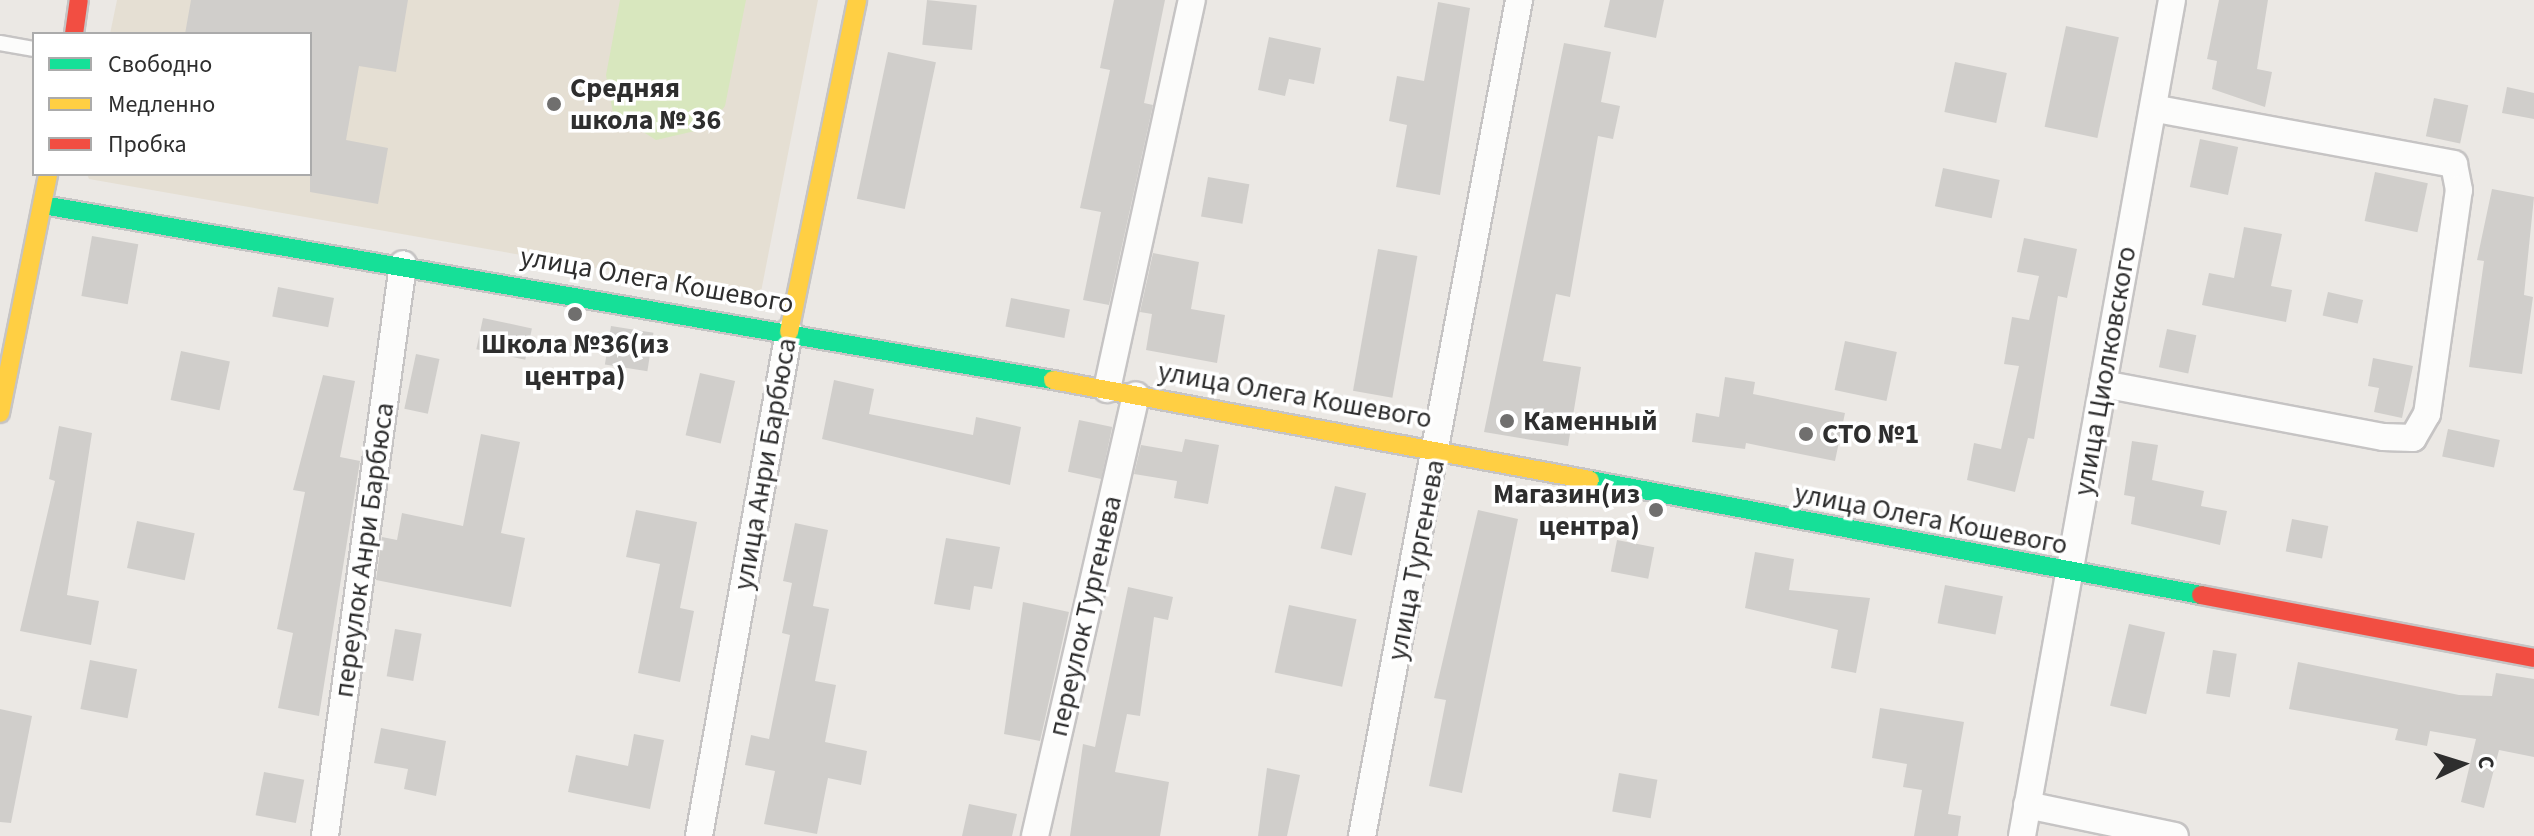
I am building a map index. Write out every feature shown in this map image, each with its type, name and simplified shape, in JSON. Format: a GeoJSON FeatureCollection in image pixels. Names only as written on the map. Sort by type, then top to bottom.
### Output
{"type":"FeatureCollection","features":[{"type":"Feature","properties":{"kind":"street"},"geometry":{"type":"LineString","coordinates":[[74,32],[79,0]]}},
{"type":"Feature","properties":{"kind":"street","name":"улица Анри Барбюса"},"geometry":{"type":"LineString","coordinates":[[699,836],[789,332],[857,0]]}},
{"type":"Feature","properties":{"kind":"street"},"geometry":{"type":"LineString","coordinates":[[1107,389],[1192,0]]}},
{"type":"Feature","properties":{"kind":"street","name":"улица Тургенева"},"geometry":{"type":"LineString","coordinates":[[1362,836],[1438,449],[1519,0]]}},
{"type":"Feature","properties":{"kind":"street","name":"улица Циолковского"},"geometry":{"type":"LineString","coordinates":[[2022,836],[2172,0]]}},
{"type":"Feature","properties":{"kind":"street"},"geometry":{"type":"LineString","coordinates":[[2103,384],[2383,437],[2413,438],[2427,414],[2459,190],[2454,164],[2153,108]]}},
{"type":"Feature","properties":{"kind":"street"},"geometry":{"type":"LineString","coordinates":[[0,413],[8,328],[43,205],[48,176]]}},
{"type":"Feature","properties":{"kind":"street","name":"улица Олега Кошевого"},"geometry":{"type":"LineString","coordinates":[[43,205],[403,264],[1438,449],[2069,575],[2534,658]]}},
{"type":"Feature","properties":{"kind":"street","name":"переулок Анри Барбюса"},"geometry":{"type":"LineString","coordinates":[[325,836],[403,264]]}},
{"type":"Feature","properties":{"kind":"street","name":"переулок Тургенева"},"geometry":{"type":"LineString","coordinates":[[1035,836],[1136,395]]}},
{"type":"Feature","properties":{"kind":"street"},"geometry":{"type":"LineString","coordinates":[[2027,805],[2175,836]]}},
{"type":"Feature","properties":{"kind":"lane"},"geometry":{"type":"LineString","coordinates":[[0,43],[32,49]]}},
{"type":"Feature","properties":{"kind":"shaded area","name":"Средняя школа № 36"},"geometry":{"type":"Polygon","coordinates":[[[117,0],[818,0],[760,297],[89,179],[88,176],[312,176],[312,32],[110,32],[117,0]]]}},
{"type":"Feature","properties":{"kind":"green space"},"geometry":{"type":"Polygon","coordinates":[[[620,0],[746,0],[725,106],[708,128],[656,140],[613,113],[606,75],[620,0]]]}},
{"type":"Feature","properties":{"kind":"building"},"geometry":{"type":"Polygon","coordinates":[[[191,0],[408,0],[396,72],[359,66],[346,140],[388,148],[378,204],[310,192],[312,32],[185,32],[191,0]]]}},
{"type":"Feature","properties":{"kind":"building"},"geometry":{"type":"Polygon","coordinates":[[[927,0],[977,5],[972,50],[922,45],[927,0]]]}},
{"type":"Feature","properties":{"kind":"building"},"geometry":{"type":"Polygon","coordinates":[[[1114,0],[1165,0],[1144,103],[1153,105],[1109,305],[1083,300],[1101,212],[1080,208],[1110,70],[1100,68],[1114,0]]]}},
{"type":"Feature","properties":{"kind":"building"},"geometry":{"type":"Polygon","coordinates":[[[1610,0],[1664,0],[1656,38],[1604,27],[1610,0]]]}},
{"type":"Feature","properties":{"kind":"building"},"geometry":{"type":"Polygon","coordinates":[[[2219,0],[2268,0],[2257,69],[2272,72],[2265,107],[2212,89],[2217,61],[2207,59],[2219,0]]]}},
{"type":"Feature","properties":{"kind":"building"},"geometry":{"type":"Polygon","coordinates":[[[1438,2],[1470,8],[1440,195],[1396,187],[1407,125],[1389,121],[1397,76],[1424,81],[1438,2]]]}},
{"type":"Feature","properties":{"kind":"building"},"geometry":{"type":"Polygon","coordinates":[[[2066,26],[2119,37],[2097,138],[2045,127],[2066,26]]]}},
{"type":"Feature","properties":{"kind":"building"},"geometry":{"type":"Polygon","coordinates":[[[1269,37],[1321,48],[1314,84],[1289,79],[1285,96],[1258,90],[1269,37]]]}},
{"type":"Feature","properties":{"kind":"building"},"geometry":{"type":"Polygon","coordinates":[[[1564,43],[1611,52],[1601,102],[1620,106],[1613,139],[1598,136],[1570,297],[1556,294],[1543,361],[1581,367],[1568,446],[1484,432],[1564,43]]]}},
{"type":"Feature","properties":{"kind":"building"},"geometry":{"type":"Polygon","coordinates":[[[888,52],[936,62],[905,209],[857,199],[888,52]]]}},
{"type":"Feature","properties":{"kind":"building"},"geometry":{"type":"Polygon","coordinates":[[[1955,62],[2007,73],[1996,123],[1944,112],[1955,62]]]}},
{"type":"Feature","properties":{"kind":"building"},"geometry":{"type":"Polygon","coordinates":[[[2507,87],[2534,93],[2534,119],[2502,113],[2507,87]]]}},
{"type":"Feature","properties":{"kind":"building"},"geometry":{"type":"Polygon","coordinates":[[[2434,98],[2468,105],[2460,143],[2426,136],[2434,98]]]}},
{"type":"Feature","properties":{"kind":"building"},"geometry":{"type":"Polygon","coordinates":[[[2200,139],[2238,147],[2228,195],[2190,187],[2200,139]]]}},
{"type":"Feature","properties":{"kind":"building"},"geometry":{"type":"Polygon","coordinates":[[[1943,168],[2000,180],[1992,218],[1935,206],[1943,168]]]}},
{"type":"Feature","properties":{"kind":"building"},"geometry":{"type":"Polygon","coordinates":[[[2375,172],[2428,183],[2417,232],[2365,221],[2375,172]]]}},
{"type":"Feature","properties":{"kind":"building"},"geometry":{"type":"Polygon","coordinates":[[[1208,177],[1249,184],[1242,224],[1201,216],[1208,177]]]}},
{"type":"Feature","properties":{"kind":"building"},"geometry":{"type":"Polygon","coordinates":[[[2492,189],[2534,197],[2524,295],[2533,297],[2522,374],[2469,367],[2484,261],[2477,260],[2492,189]]]}},
{"type":"Feature","properties":{"kind":"building"},"geometry":{"type":"Polygon","coordinates":[[[2244,227],[2282,234],[2271,286],[2292,290],[2286,322],[2202,305],[2209,273],[2234,278],[2244,227]]]}},
{"type":"Feature","properties":{"kind":"building"},"geometry":{"type":"Polygon","coordinates":[[[92,236],[138,244],[128,304],[81,296],[92,236]]]}},
{"type":"Feature","properties":{"kind":"building"},"geometry":{"type":"Polygon","coordinates":[[[2024,238],[2077,249],[2067,298],[2058,296],[2034,439],[2028,438],[2015,492],[1967,480],[1974,443],[2001,449],[2019,366],[2004,364],[2012,317],[2029,320],[2039,276],[2017,272],[2024,238]]]}},
{"type":"Feature","properties":{"kind":"building"},"geometry":{"type":"Polygon","coordinates":[[[1378,249],[1417,256],[1392,398],[1353,391],[1378,249]]]}},
{"type":"Feature","properties":{"kind":"building"},"geometry":{"type":"Polygon","coordinates":[[[1153,253],[1199,262],[1191,309],[1225,315],[1217,363],[1146,350],[1152,314],[1140,312],[1153,253]]]}},
{"type":"Feature","properties":{"kind":"building"},"geometry":{"type":"Polygon","coordinates":[[[278,287],[334,298],[328,327],[272,316],[278,287]]]}},
{"type":"Feature","properties":{"kind":"building"},"geometry":{"type":"Polygon","coordinates":[[[2328,292],[2363,300],[2358,323],[2323,315],[2328,292]]]}},
{"type":"Feature","properties":{"kind":"building"},"geometry":{"type":"Polygon","coordinates":[[[1011,298],[1070,309],[1064,338],[1005,326],[1011,298]]]}},
{"type":"Feature","properties":{"kind":"building"},"geometry":{"type":"Polygon","coordinates":[[[483,318],[532,328],[525,360],[476,349],[483,318]]]}},
{"type":"Feature","properties":{"kind":"building"},"geometry":{"type":"Polygon","coordinates":[[[611,326],[653,333],[647,371],[605,365],[611,326]]]}},
{"type":"Feature","properties":{"kind":"building"},"geometry":{"type":"Polygon","coordinates":[[[2167,329],[2196,335],[2188,373],[2159,367],[2167,329]]]}},
{"type":"Feature","properties":{"kind":"building"},"geometry":{"type":"Polygon","coordinates":[[[1845,341],[1897,352],[1886,401],[1835,390],[1845,341]]]}},
{"type":"Feature","properties":{"kind":"building"},"geometry":{"type":"Polygon","coordinates":[[[181,351],[230,361],[220,410],[171,400],[181,351]]]}},
{"type":"Feature","properties":{"kind":"building"},"geometry":{"type":"Polygon","coordinates":[[[416,354],[439,359],[428,414],[404,409],[416,354]]]}},
{"type":"Feature","properties":{"kind":"building"},"geometry":{"type":"Polygon","coordinates":[[[2373,358],[2413,366],[2402,418],[2374,412],[2379,388],[2368,386],[2373,358]]]}},
{"type":"Feature","properties":{"kind":"building"},"geometry":{"type":"Polygon","coordinates":[[[700,373],[735,381],[721,443],[686,435],[700,373]]]}},
{"type":"Feature","properties":{"kind":"building"},"geometry":{"type":"Polygon","coordinates":[[[323,375],[355,381],[340,457],[360,461],[319,716],[278,708],[293,633],[277,629],[305,492],[293,490],[323,375]]]}},
{"type":"Feature","properties":{"kind":"building"},"geometry":{"type":"Polygon","coordinates":[[[1725,377],[1755,382],[1753,394],[1845,413],[1835,461],[1746,443],[1745,449],[1692,442],[1696,413],[1719,417],[1725,377]]]}},
{"type":"Feature","properties":{"kind":"building"},"geometry":{"type":"Polygon","coordinates":[[[834,380],[874,389],[869,414],[973,435],[976,417],[1021,427],[1010,485],[822,439],[834,380]]]}},
{"type":"Feature","properties":{"kind":"building"},"geometry":{"type":"Polygon","coordinates":[[[1079,420],[1112,427],[1101,479],[1068,472],[1079,420]]]}},
{"type":"Feature","properties":{"kind":"building"},"geometry":{"type":"Polygon","coordinates":[[[59,426],[92,433],[67,595],[99,601],[91,645],[20,631],[55,481],[49,479],[59,426]]]}},
{"type":"Feature","properties":{"kind":"building"},"geometry":{"type":"Polygon","coordinates":[[[2448,429],[2500,440],[2494,467],[2442,456],[2448,429]]]}},
{"type":"Feature","properties":{"kind":"building"},"geometry":{"type":"Polygon","coordinates":[[[481,434],[520,442],[501,533],[525,538],[511,607],[376,580],[382,537],[397,540],[402,513],[463,526],[481,434]]]}},
{"type":"Feature","properties":{"kind":"building"},"geometry":{"type":"Polygon","coordinates":[[[1185,439],[1219,445],[1208,504],[1174,498],[1177,481],[1134,474],[1141,445],[1182,452],[1185,439]]]}},
{"type":"Feature","properties":{"kind":"building"},"geometry":{"type":"Polygon","coordinates":[[[2132,441],[2158,445],[2152,480],[2204,491],[2201,506],[2227,511],[2220,545],[2131,524],[2135,497],[2124,495],[2132,441]]]}},
{"type":"Feature","properties":{"kind":"building"},"geometry":{"type":"Polygon","coordinates":[[[1335,486],[1366,493],[1352,556],[1321,548],[1335,486]]]}},
{"type":"Feature","properties":{"kind":"building"},"geometry":{"type":"Polygon","coordinates":[[[636,510],[697,522],[680,608],[694,611],[680,682],[638,673],[660,564],[626,557],[636,510]]]}},
{"type":"Feature","properties":{"kind":"building"},"geometry":{"type":"Polygon","coordinates":[[[1478,510],[1518,519],[1462,793],[1429,786],[1446,700],[1434,698],[1478,510]]]}},
{"type":"Feature","properties":{"kind":"building"},"geometry":{"type":"Polygon","coordinates":[[[2292,519],[2328,526],[2322,558],[2286,551],[2292,519]]]}},
{"type":"Feature","properties":{"kind":"building"},"geometry":{"type":"Polygon","coordinates":[[[137,521],[195,533],[185,580],[127,568],[137,521]]]}},
{"type":"Feature","properties":{"kind":"building"},"geometry":{"type":"Polygon","coordinates":[[[795,523],[828,530],[813,606],[829,609],[815,681],[836,685],[825,742],[867,751],[861,785],[828,778],[817,834],[764,824],[775,771],[745,765],[751,735],[769,739],[790,635],[782,633],[792,583],[783,581],[795,523]]]}},
{"type":"Feature","properties":{"kind":"building"},"geometry":{"type":"Polygon","coordinates":[[[946,538],[1000,547],[992,589],[974,586],[970,610],[934,604],[946,538]]]}},
{"type":"Feature","properties":{"kind":"building"},"geometry":{"type":"Polygon","coordinates":[[[1617,540],[1654,547],[1648,579],[1611,571],[1617,540]]]}},
{"type":"Feature","properties":{"kind":"building"},"geometry":{"type":"Polygon","coordinates":[[[1755,552],[1794,559],[1789,590],[1870,598],[1856,673],[1831,668],[1838,630],[1745,608],[1755,552]]]}},
{"type":"Feature","properties":{"kind":"building"},"geometry":{"type":"Polygon","coordinates":[[[1945,585],[2003,596],[1995,635],[1938,623],[1945,585]]]}},
{"type":"Feature","properties":{"kind":"building"},"geometry":{"type":"Polygon","coordinates":[[[1128,587],[1173,597],[1168,620],[1154,617],[1140,716],[1127,714],[1115,772],[1169,782],[1160,836],[1070,836],[1083,744],[1095,747],[1128,587]]]}},
{"type":"Feature","properties":{"kind":"building"},"geometry":{"type":"Polygon","coordinates":[[[1023,602],[1069,612],[1040,741],[1004,734],[1023,602]]]}},
{"type":"Feature","properties":{"kind":"building"},"geometry":{"type":"Polygon","coordinates":[[[1289,605],[1356,619],[1342,687],[1275,672],[1289,605]]]}},
{"type":"Feature","properties":{"kind":"building"},"geometry":{"type":"Polygon","coordinates":[[[2129,624],[2165,632],[2146,714],[2110,706],[2129,624]]]}},
{"type":"Feature","properties":{"kind":"building"},"geometry":{"type":"Polygon","coordinates":[[[395,629],[422,634],[413,681],[387,676],[395,629]]]}},
{"type":"Feature","properties":{"kind":"building"},"geometry":{"type":"Polygon","coordinates":[[[2213,650],[2237,654],[2230,697],[2206,693],[2213,650]]]}},
{"type":"Feature","properties":{"kind":"building"},"geometry":{"type":"Polygon","coordinates":[[[90,660],[137,669],[128,718],[80,709],[90,660]]]}},
{"type":"Feature","properties":{"kind":"building"},"geometry":{"type":"Polygon","coordinates":[[[2298,662],[2459,695],[2492,696],[2496,673],[2534,679],[2534,757],[2499,750],[2484,808],[2461,802],[2476,739],[2430,731],[2427,746],[2395,740],[2398,729],[2289,709],[2298,662]]]}},
{"type":"Feature","properties":{"kind":"building"},"geometry":{"type":"Polygon","coordinates":[[[1880,708],[1964,722],[1948,814],[1961,816],[1958,836],[1914,836],[1922,790],[1903,787],[1907,764],[1872,758],[1880,708]]]}},
{"type":"Feature","properties":{"kind":"building"},"geometry":{"type":"Polygon","coordinates":[[[0,709],[32,716],[11,823],[0,822],[0,709]]]}},
{"type":"Feature","properties":{"kind":"building"},"geometry":{"type":"Polygon","coordinates":[[[381,728],[446,741],[436,796],[404,789],[408,769],[374,763],[381,728]]]}},
{"type":"Feature","properties":{"kind":"building"},"geometry":{"type":"Polygon","coordinates":[[[634,734],[664,740],[650,809],[568,792],[576,755],[628,766],[634,734]]]}},
{"type":"Feature","properties":{"kind":"building"},"geometry":{"type":"Polygon","coordinates":[[[1267,768],[1300,775],[1287,836],[1258,836],[1267,768]]]}},
{"type":"Feature","properties":{"kind":"building"},"geometry":{"type":"Polygon","coordinates":[[[264,772],[304,780],[296,823],[256,815],[264,772]]]}},
{"type":"Feature","properties":{"kind":"building"},"geometry":{"type":"Polygon","coordinates":[[[1619,773],[1657,780],[1651,818],[1612,811],[1619,773]]]}},
{"type":"Feature","properties":{"kind":"building"},"geometry":{"type":"Polygon","coordinates":[[[969,804],[1017,814],[1012,836],[962,836],[969,804]]]}},
{"type":"Feature","properties":{"kind":"traffic: fast"},"geometry":{"type":"LineString","coordinates":[[43,205],[1053,380]]}},
{"type":"Feature","properties":{"kind":"traffic: fast"},"geometry":{"type":"LineString","coordinates":[[1590,480],[2201,595]]}},
{"type":"Feature","properties":{"kind":"traffic: slow"},"geometry":{"type":"LineString","coordinates":[[789,332],[857,0]]}},
{"type":"Feature","properties":{"kind":"traffic: slow"},"geometry":{"type":"LineString","coordinates":[[0,413],[48,176]]}},
{"type":"Feature","properties":{"kind":"traffic: slow"},"geometry":{"type":"LineString","coordinates":[[1053,380],[1590,480]]}},
{"type":"Feature","properties":{"kind":"traffic: jam"},"geometry":{"type":"LineString","coordinates":[[74,32],[79,0]]}},
{"type":"Feature","properties":{"kind":"traffic: jam"},"geometry":{"type":"LineString","coordinates":[[2201,595],[2534,658]]}},
{"type":"Feature","properties":{"kind":"place","name":"Средняя школа № 36"},"geometry":{"type":"Point","coordinates":[554,104]}},
{"type":"Feature","properties":{"kind":"place","name":"Школа №36(из центра)"},"geometry":{"type":"Point","coordinates":[575,314]}},
{"type":"Feature","properties":{"kind":"place","name":"Каменный"},"geometry":{"type":"Point","coordinates":[1507,421]}},
{"type":"Feature","properties":{"kind":"place","name":"СТО №1"},"geometry":{"type":"Point","coordinates":[1806,434]}},
{"type":"Feature","properties":{"kind":"place","name":"Магазин(из центра)"},"geometry":{"type":"Point","coordinates":[1656,510]}}]}
